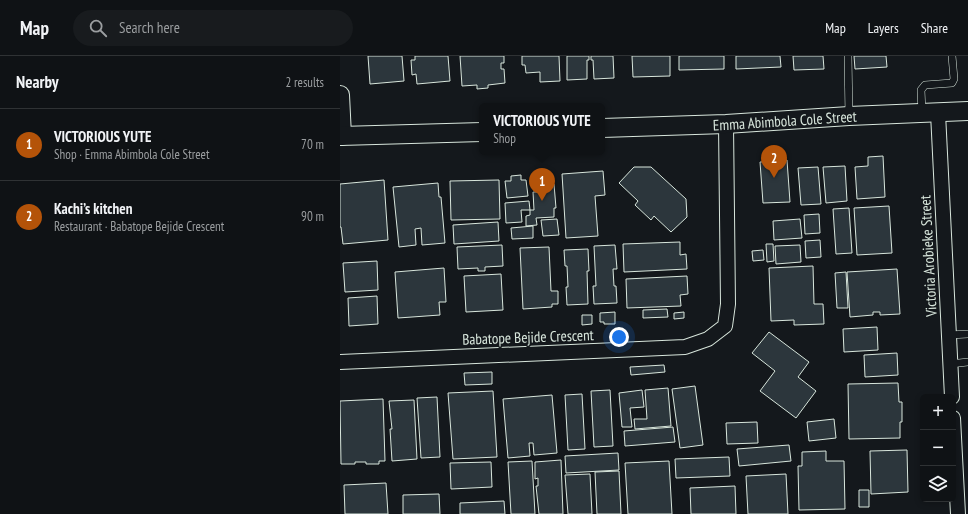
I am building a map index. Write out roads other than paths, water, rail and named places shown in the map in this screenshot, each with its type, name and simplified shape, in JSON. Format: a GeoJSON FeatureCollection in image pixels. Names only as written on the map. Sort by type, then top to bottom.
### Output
{"type":"FeatureCollection","features":[{"type":"Feature","properties":{"kind":"street"},"geometry":{"type":"LineString","coordinates":[[340,95],[341,136],[479,132]]}},
{"type":"Feature","properties":{"kind":"street","name":"Emma Abimbola Cole Street"},"geometry":{"type":"LineString","coordinates":[[605,128],[726,124],[849,116],[968,111]]}},
{"type":"Feature","properties":{"kind":"street","name":"Victoria Arobieke Street"},"geometry":{"type":"LineString","coordinates":[[930,113],[949,334],[952,394]]}},
{"type":"Feature","properties":{"kind":"street","name":"Babatope Bejide Crescent"},"geometry":{"type":"LineString","coordinates":[[340,362],[685,347],[708,339],[725,326],[728,304],[726,124]]}},
{"type":"Feature","properties":{"kind":"street"},"geometry":{"type":"LineString","coordinates":[[954,430],[958,514]]}},
{"type":"Feature","properties":{"kind":"lane"},"geometry":{"type":"LineString","coordinates":[[848,56],[849,116]]}},
{"type":"Feature","properties":{"kind":"lane"},"geometry":{"type":"LineString","coordinates":[[930,113],[921,90],[925,85],[952,82],[954,79],[952,56]]}},
{"type":"Feature","properties":{"kind":"lane"},"geometry":{"type":"LineString","coordinates":[[949,334],[968,334]]}},
{"type":"Feature","properties":{"kind":"lane"},"geometry":{"type":"LineString","coordinates":[[950,364],[968,362]]}},
{"type":"Feature","properties":{"kind":"place","name":"Kachi’s kitchen"},"geometry":{"type":"Point","coordinates":[774,178]}},
{"type":"Feature","properties":{"kind":"place","name":"VICTORIOUS YUTE"},"geometry":{"type":"Point","coordinates":[542,201]}}]}
